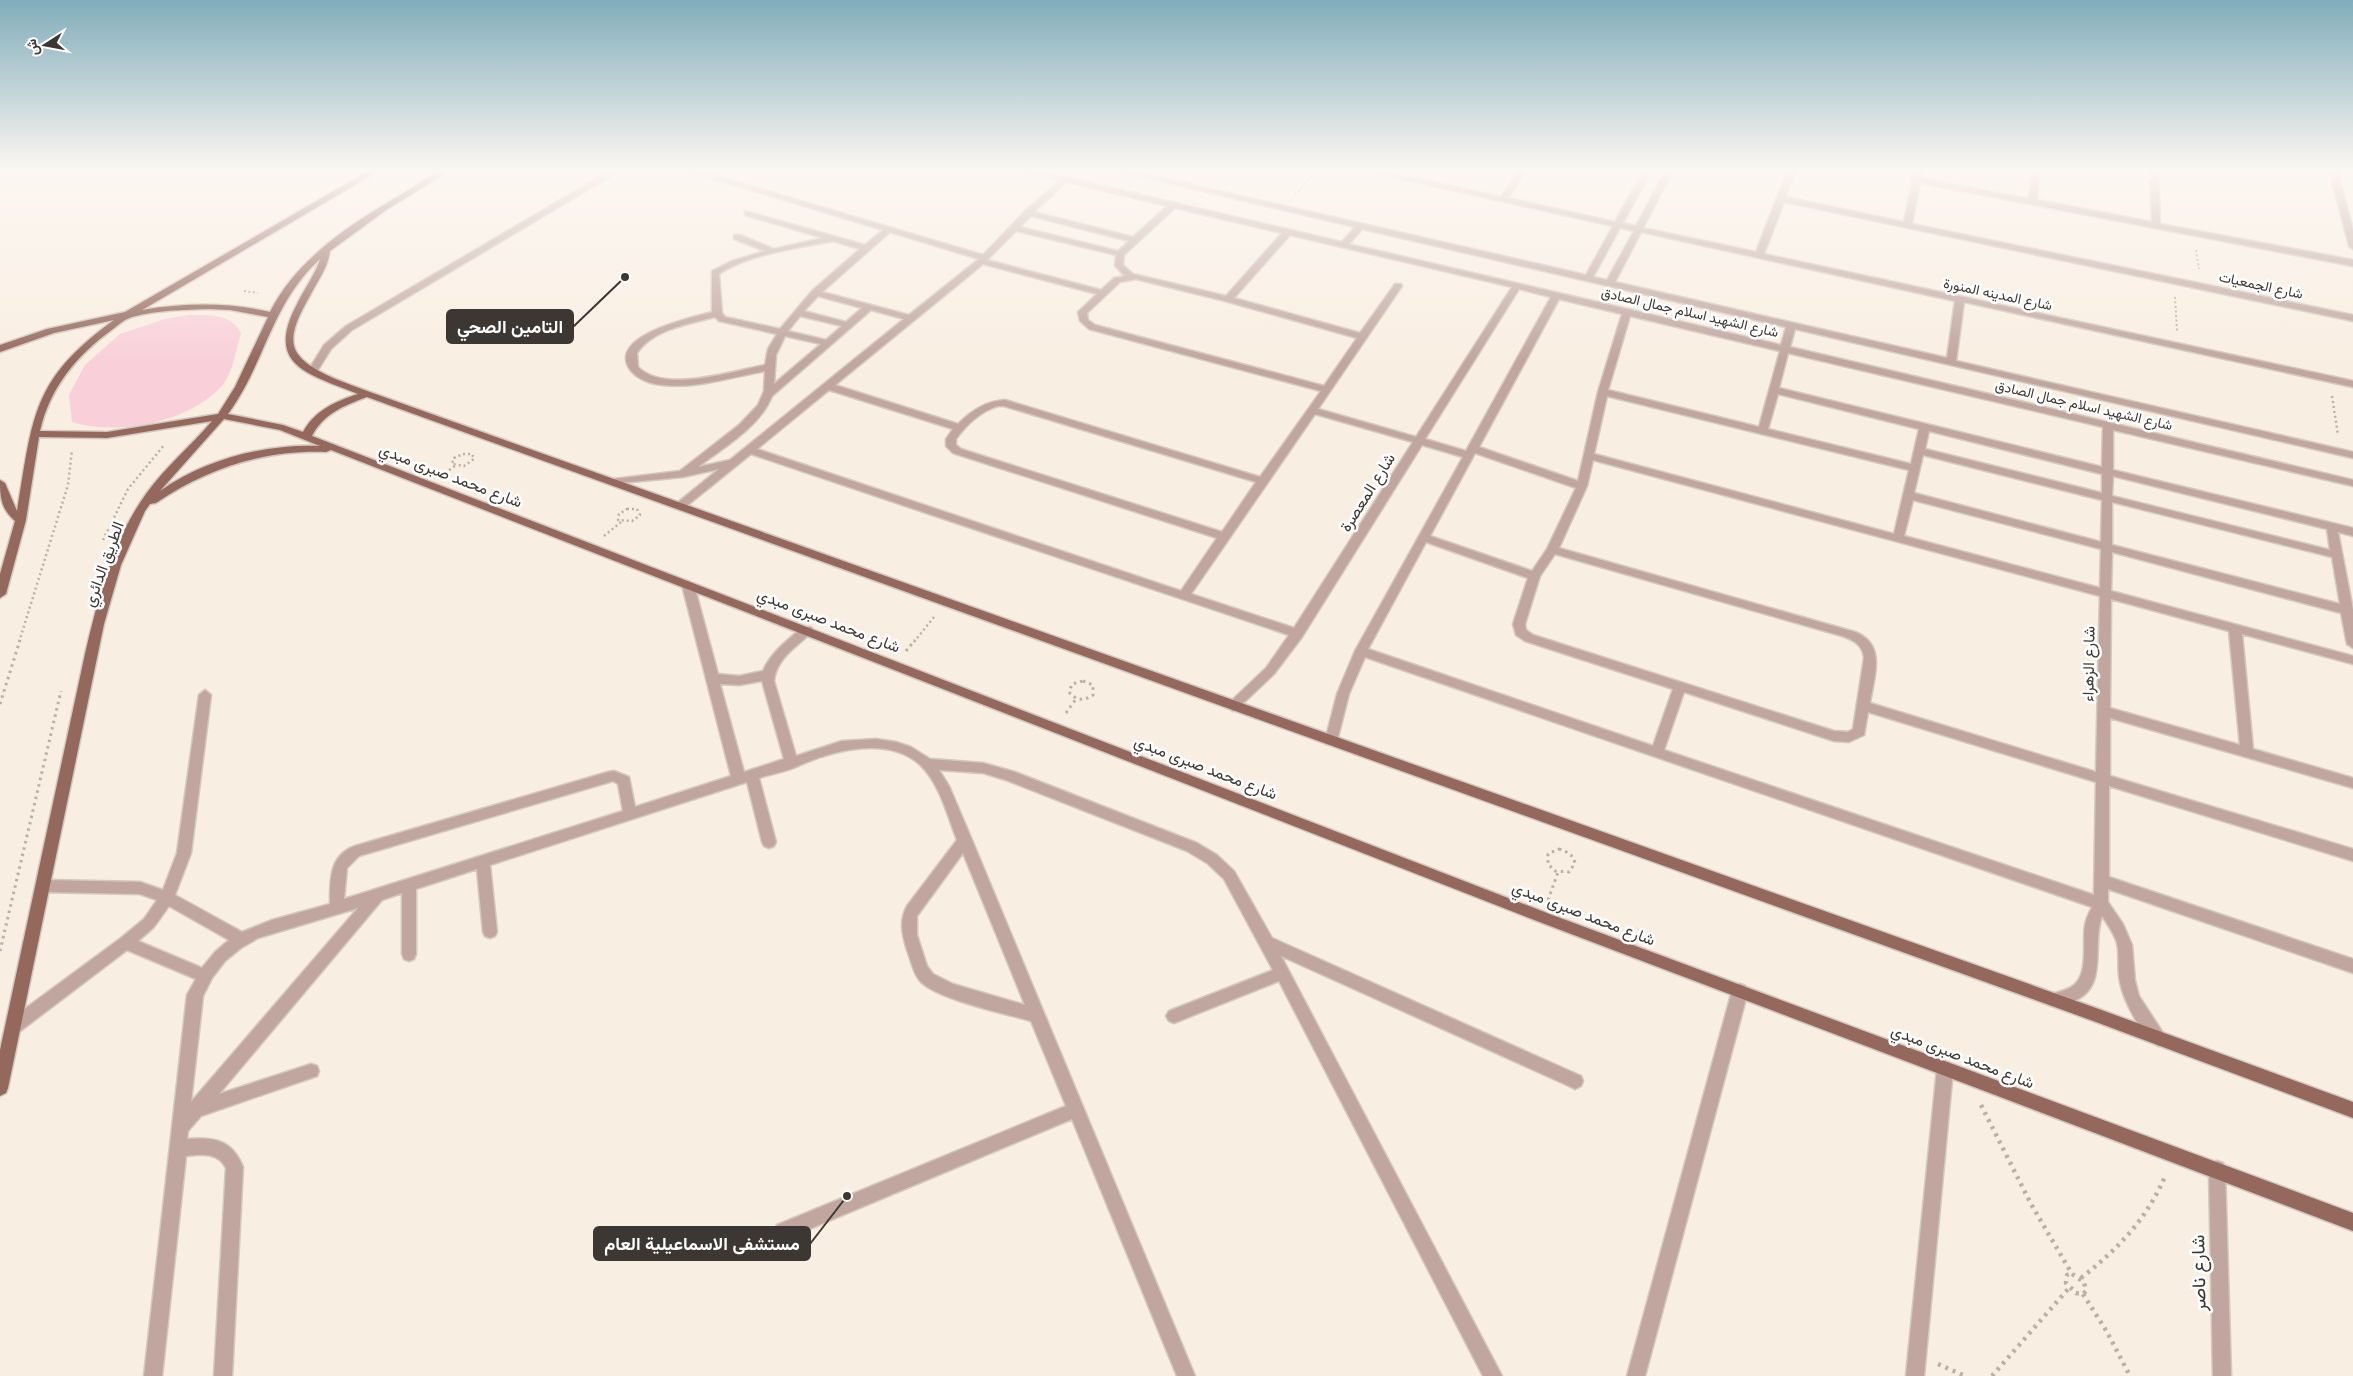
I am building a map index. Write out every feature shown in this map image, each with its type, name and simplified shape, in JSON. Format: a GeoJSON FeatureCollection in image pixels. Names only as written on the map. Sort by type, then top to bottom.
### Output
{"type":"FeatureCollection","features":[{"type":"Feature","properties":{"kind":"main road"},"geometry":{"type":"LineString","coordinates":[[0,594],[21,520],[35,434],[45,398],[55,381],[86,346],[130,314],[265,233]]}},
{"type":"Feature","properties":{"kind":"main road","name":"الطريق الدائري"},"geometry":{"type":"LineString","coordinates":[[0,1088],[90,662],[109,586],[140,510],[222,416],[251,370],[273,315],[285,293],[297,278],[326,250],[350,233]]}},
{"type":"Feature","properties":{"kind":"main road"},"geometry":{"type":"LineString","coordinates":[[326,250],[323,265],[301,305],[289,337],[291,352],[296,359],[313,371],[367,394],[2054,1000],[2346,1108],[2353,1115]]}},
{"type":"Feature","properties":{"kind":"main road"},"geometry":{"type":"LineString","coordinates":[[3,346],[47,331],[130,314],[177,308],[207,306],[240,308],[273,315]]}},
{"type":"Feature","properties":{"kind":"main road"},"geometry":{"type":"LineString","coordinates":[[306,437],[316,420],[326,412],[345,402],[367,394]]}},
{"type":"Feature","properties":{"kind":"main road","name":"شارع محمد صبرى مبدي"},"geometry":{"type":"LineString","coordinates":[[35,434],[115,434],[222,416],[261,422],[306,437],[1542,917],[2217,1169],[2353,1222]]}},
{"type":"Feature","properties":{"kind":"main road"},"geometry":{"type":"LineString","coordinates":[[140,510],[184,481],[236,460],[290,449],[337,450]]}},
{"type":"Feature","properties":{"kind":"main road"},"geometry":{"type":"LineString","coordinates":[[0,482],[10,511],[21,520]]}},
{"type":"Feature","properties":{"kind":"street"},"geometry":{"type":"LineString","coordinates":[[313,371],[329,345],[349,328],[510,233]]}},
{"type":"Feature","properties":{"kind":"street"},"geometry":{"type":"LineString","coordinates":[[817,233],[867,248]]}},
{"type":"Feature","properties":{"kind":"street"},"geometry":{"type":"LineString","coordinates":[[683,474],[762,409],[768,395],[773,349],[784,332],[815,294],[884,233]]}},
{"type":"Feature","properties":{"kind":"street"},"geometry":{"type":"LineString","coordinates":[[902,233],[983,260],[1103,293]]}},
{"type":"Feature","properties":{"kind":"street"},"geometry":{"type":"LineString","coordinates":[[680,506],[983,260],[1011,233]]}},
{"type":"Feature","properties":{"kind":"street"},"geometry":{"type":"LineString","coordinates":[[1037,233],[1120,254]]}},
{"type":"Feature","properties":{"kind":"street"},"geometry":{"type":"LineString","coordinates":[[1109,233],[1136,240]]}},
{"type":"Feature","properties":{"kind":"street"},"geometry":{"type":"LineString","coordinates":[[1130,276],[1119,266],[1120,254],[1143,233]]}},
{"type":"Feature","properties":{"kind":"street"},"geometry":{"type":"LineString","coordinates":[[1228,299],[1287,233]]}},
{"type":"Feature","properties":{"kind":"street","name":"شارع الشهيد اسلام جمال الصادق"},"geometry":{"type":"LineString","coordinates":[[1293,233],[2353,482]]}},
{"type":"Feature","properties":{"kind":"street"},"geometry":{"type":"LineString","coordinates":[[1344,245],[1354,233]]}},
{"type":"Feature","properties":{"kind":"street","name":"شارع الشهيد اسلام جمال الصادق"},"geometry":{"type":"LineString","coordinates":[[1391,233],[2353,455]]}},
{"type":"Feature","properties":{"kind":"street"},"geometry":{"type":"LineString","coordinates":[[1588,279],[1614,233]]}},
{"type":"Feature","properties":{"kind":"street"},"geometry":{"type":"LineString","coordinates":[[1610,284],[1636,233]]}},
{"type":"Feature","properties":{"kind":"street","name":"شارع المدينه المنورة"},"geometry":{"type":"LineString","coordinates":[[1653,233],[2353,384]]}},
{"type":"Feature","properties":{"kind":"street"},"geometry":{"type":"LineString","coordinates":[[1759,256],[1768,233]]}},
{"type":"Feature","properties":{"kind":"street","name":"شارع الجمعيات"},"geometry":{"type":"LineString","coordinates":[[1942,233],[2353,318]]}},
{"type":"Feature","properties":{"kind":"street"},"geometry":{"type":"LineString","coordinates":[[2194,233],[2353,263]]}},
{"type":"Feature","properties":{"kind":"street"},"geometry":{"type":"LineString","coordinates":[[2350,233],[2353,246]]}},
{"type":"Feature","properties":{"kind":"street"},"geometry":{"type":"LineString","coordinates":[[737,237],[773,251]]}},
{"type":"Feature","properties":{"kind":"street"},"geometry":{"type":"LineString","coordinates":[[828,344],[784,332],[722,319],[717,314],[715,277],[718,270],[773,251],[833,238]]}},
{"type":"Feature","properties":{"kind":"street"},"geometry":{"type":"LineString","coordinates":[[1326,389],[1092,327],[1083,321],[1083,312],[1117,280],[1130,276],[1143,277],[1363,336]]}},
{"type":"Feature","properties":{"kind":"street"},"geometry":{"type":"LineString","coordinates":[[1184,596],[1398,286]]}},
{"type":"Feature","properties":{"kind":"street","name":"شارع المعصرة"},"geometry":{"type":"LineString","coordinates":[[1233,706],[1270,671],[1298,634],[1516,286]]}},
{"type":"Feature","properties":{"kind":"street"},"geometry":{"type":"LineString","coordinates":[[815,294],[911,318]]}},
{"type":"Feature","properties":{"kind":"street"},"geometry":{"type":"LineString","coordinates":[[1331,741],[1343,694],[1361,651],[1557,295]]}},
{"type":"Feature","properties":{"kind":"street"},"geometry":{"type":"LineString","coordinates":[[1951,362],[1960,300]]}},
{"type":"Feature","properties":{"kind":"street"},"geometry":{"type":"LineString","coordinates":[[768,395],[869,307]]}},
{"type":"Feature","properties":{"kind":"street"},"geometry":{"type":"LineString","coordinates":[[1552,550],[1855,636],[1868,646],[1871,652],[1859,732],[1855,735],[1842,737],[1524,635],[1518,628],[1534,576],[1552,550],[1582,486],[1603,392],[1627,312]]}},
{"type":"Feature","properties":{"kind":"street"},"geometry":{"type":"LineString","coordinates":[[799,313],[848,326]]}},
{"type":"Feature","properties":{"kind":"street"},"geometry":{"type":"LineString","coordinates":[[717,314],[652,334],[635,348],[632,356],[632,365],[638,373],[649,378],[672,382],[770,367]]}},
{"type":"Feature","properties":{"kind":"street"},"geometry":{"type":"LineString","coordinates":[[1763,430],[1791,326]]}},
{"type":"Feature","properties":{"kind":"street"},"geometry":{"type":"LineString","coordinates":[[828,386],[961,428]]}},
{"type":"Feature","properties":{"kind":"street"},"geometry":{"type":"LineString","coordinates":[[1774,390],[2353,532]]}},
{"type":"Feature","properties":{"kind":"street"},"geometry":{"type":"LineString","coordinates":[[1603,392],[1914,468]]}},
{"type":"Feature","properties":{"kind":"street"},"geometry":{"type":"LineString","coordinates":[[1225,537],[957,451],[950,443],[953,436],[987,405],[1005,403],[1263,481]]}},
{"type":"Feature","properties":{"kind":"street"},"geometry":{"type":"LineString","coordinates":[[1312,410],[1418,440],[1470,452],[1582,486]]}},
{"type":"Feature","properties":{"kind":"street","name":"شارع الزهراء"},"geometry":{"type":"LineString","coordinates":[[2054,1000],[2067,998],[2086,985],[2090,974],[2091,926],[2094,916],[2102,904],[2108,425]]}},
{"type":"Feature","properties":{"kind":"street"},"geometry":{"type":"LineString","coordinates":[[1898,539],[1925,426]]}},
{"type":"Feature","properties":{"kind":"street"},"geometry":{"type":"LineString","coordinates":[[750,450],[1298,634]]}},
{"type":"Feature","properties":{"kind":"street"},"geometry":{"type":"LineString","coordinates":[[1919,450],[2337,555]]}},
{"type":"Feature","properties":{"kind":"street"},"geometry":{"type":"LineString","coordinates":[[1590,456],[2353,660]]}},
{"type":"Feature","properties":{"kind":"street"},"geometry":{"type":"LineString","coordinates":[[614,482],[683,474],[735,461]]}},
{"type":"Feature","properties":{"kind":"street"},"geometry":{"type":"LineString","coordinates":[[1908,495],[2347,610]]}},
{"type":"Feature","properties":{"kind":"street"},"geometry":{"type":"LineString","coordinates":[[2332,527],[2353,644]]}},
{"type":"Feature","properties":{"kind":"street"},"geometry":{"type":"LineString","coordinates":[[1423,537],[1534,576]]}},
{"type":"Feature","properties":{"kind":"street"},"geometry":{"type":"LineString","coordinates":[[2340,574],[2353,577]]}},
{"type":"Feature","properties":{"kind":"street"},"geometry":{"type":"LineString","coordinates":[[688,584],[711,677],[769,842]]}},
{"type":"Feature","properties":{"kind":"street"},"geometry":{"type":"LineString","coordinates":[[2235,629],[2247,753]]}},
{"type":"Feature","properties":{"kind":"street"},"geometry":{"type":"LineString","coordinates":[[792,763],[772,696],[768,674],[776,660],[807,630]]}},
{"type":"Feature","properties":{"kind":"street"},"geometry":{"type":"LineString","coordinates":[[1361,651],[2102,904],[2125,945],[2127,980],[2132,995],[2138,1009],[2159,1039]]}},
{"type":"Feature","properties":{"kind":"street"},"geometry":{"type":"LineString","coordinates":[[711,677],[732,682],[768,674]]}},
{"type":"Feature","properties":{"kind":"street"},"geometry":{"type":"LineString","coordinates":[[1657,752],[1680,686]]}},
{"type":"Feature","properties":{"kind":"street"},"geometry":{"type":"LineString","coordinates":[[13,1027],[126,943],[149,923],[167,898],[184,852],[205,695]]}},
{"type":"Feature","properties":{"kind":"street"},"geometry":{"type":"LineString","coordinates":[[1863,706],[2353,855]]}},
{"type":"Feature","properties":{"kind":"street"},"geometry":{"type":"LineString","coordinates":[[2104,711],[2353,784]]}},
{"type":"Feature","properties":{"kind":"street"},"geometry":{"type":"LineString","coordinates":[[153,1376],[195,995],[203,975],[219,956],[240,939],[264,928],[337,908],[842,746],[875,742],[904,749],[928,764],[942,786],[1186,1376]]}},
{"type":"Feature","properties":{"kind":"street"},"geometry":{"type":"LineString","coordinates":[[928,764],[983,768],[1010,776],[1192,847],[1212,859],[1228,875],[1241,894],[1283,973],[1493,1376]]}},
{"type":"Feature","properties":{"kind":"street"},"geometry":{"type":"LineString","coordinates":[[337,908],[340,863],[345,856],[355,852],[614,776],[624,781],[630,814]]}},
{"type":"Feature","properties":{"kind":"street"},"geometry":{"type":"LineString","coordinates":[[965,840],[912,910],[907,932],[923,972],[928,978],[945,987],[1038,1016]]}},
{"type":"Feature","properties":{"kind":"street"},"geometry":{"type":"LineString","coordinates":[[483,861],[490,932]]}},
{"type":"Feature","properties":{"kind":"street"},"geometry":{"type":"LineString","coordinates":[[2102,881],[2353,966]]}},
{"type":"Feature","properties":{"kind":"street"},"geometry":{"type":"LineString","coordinates":[[409,885],[409,954]]}},
{"type":"Feature","properties":{"kind":"street"},"geometry":{"type":"LineString","coordinates":[[42,886],[140,888],[167,898],[240,939]]}},
{"type":"Feature","properties":{"kind":"street"},"geometry":{"type":"LineString","coordinates":[[180,1128],[378,895]]}},
{"type":"Feature","properties":{"kind":"street"},"geometry":{"type":"LineString","coordinates":[[126,943],[203,975]]}},
{"type":"Feature","properties":{"kind":"street"},"geometry":{"type":"LineString","coordinates":[[1267,943],[1575,1081]]}},
{"type":"Feature","properties":{"kind":"street"},"geometry":{"type":"LineString","coordinates":[[1174,1016],[1283,973]]}},
{"type":"Feature","properties":{"kind":"street"},"geometry":{"type":"LineString","coordinates":[[1636,1376],[1740,991]]}},
{"type":"Feature","properties":{"kind":"street"},"geometry":{"type":"LineString","coordinates":[[1915,1376],[1945,1068]]}},
{"type":"Feature","properties":{"kind":"street"},"geometry":{"type":"LineString","coordinates":[[195,1110],[311,1071]]}},
{"type":"Feature","properties":{"kind":"street"},"geometry":{"type":"LineString","coordinates":[[783,1230],[1076,1109]]}},
{"type":"Feature","properties":{"kind":"street"},"geometry":{"type":"LineString","coordinates":[[178,1148],[216,1147],[225,1151],[235,1167],[223,1376]]}},
{"type":"Feature","properties":{"kind":"street","name":"شارع ناصر"},"geometry":{"type":"LineString","coordinates":[[2217,1169],[2222,1376]]}},
{"type":"Feature","properties":{"kind":"path"},"geometry":{"type":"LineString","coordinates":[[2193,233],[2201,286]]}},
{"type":"Feature","properties":{"kind":"path"},"geometry":{"type":"LineString","coordinates":[[2174,281],[2178,346]]}},
{"type":"Feature","properties":{"kind":"path"},"geometry":{"type":"LineString","coordinates":[[238,291],[262,294]]}},
{"type":"Feature","properties":{"kind":"path"},"geometry":{"type":"LineString","coordinates":[[2330,379],[2341,452]]}},
{"type":"Feature","properties":{"kind":"path"},"geometry":{"type":"LineString","coordinates":[[100,546],[114,511],[141,471],[170,439]]}},
{"type":"Feature","properties":{"kind":"path"},"geometry":{"type":"LineString","coordinates":[[0,704],[68,485],[72,450],[80,450]]}},
{"type":"Feature","properties":{"kind":"path"},"geometry":{"type":"LineString","coordinates":[[472,454],[474,460],[466,465],[455,466],[452,461],[458,456],[472,454]]}},
{"type":"Feature","properties":{"kind":"path"},"geometry":{"type":"LineString","coordinates":[[627,509],[637,509],[640,515],[632,521],[621,522],[617,517],[627,509]]}},
{"type":"Feature","properties":{"kind":"path"},"geometry":{"type":"LineString","coordinates":[[894,664],[947,603]]}},
{"type":"Feature","properties":{"kind":"path"},"geometry":{"type":"LineString","coordinates":[[0,951],[63,681]]}},
{"type":"Feature","properties":{"kind":"path"},"geometry":{"type":"LineString","coordinates":[[1083,681],[1093,686],[1094,690],[1088,698],[1082,700],[1072,696],[1069,692],[1072,684],[1083,681]]}},
{"type":"Feature","properties":{"kind":"path"},"geometry":{"type":"LineString","coordinates":[[1553,850],[1559,850],[1572,855],[1575,861],[1572,871],[1558,872],[1552,869],[1547,858],[1553,850]]}},
{"type":"Feature","properties":{"kind":"path"},"geometry":{"type":"LineString","coordinates":[[1542,917],[1558,872]]}},
{"type":"Feature","properties":{"kind":"path"},"geometry":{"type":"LineString","coordinates":[[1968,1077],[1996,1138],[2031,1204],[2072,1274],[2082,1278],[2086,1285],[2086,1290],[2083,1294]]}},
{"type":"Feature","properties":{"kind":"path"},"geometry":{"type":"LineString","coordinates":[[2082,1278],[2108,1258],[2131,1235],[2163,1182],[2173,1153]]}},
{"type":"Feature","properties":{"kind":"path"},"geometry":{"type":"LineString","coordinates":[[2072,1274],[2067,1275],[2065,1278],[2069,1288],[2076,1293],[2083,1294],[2108,1332],[2130,1376]]}},
{"type":"Feature","properties":{"kind":"path"},"geometry":{"type":"LineString","coordinates":[[1992,1376],[2069,1288]]}},
{"type":"Feature","properties":{"kind":"shaded area"},"geometry":{"type":"Polygon","coordinates":[[[188,315],[218,316],[237,326],[241,333],[231,368],[221,387],[190,410],[171,418],[151,423],[110,428],[72,422],[69,395],[85,365],[120,334],[165,319],[188,315]]]}},
{"type":"Feature","properties":{"kind":"place","name":"التامين الصحي"},"geometry":{"type":"Point","coordinates":[625,277]}},
{"type":"Feature","properties":{"kind":"place","name":"مستشفى الاسماعيلية العام"},"geometry":{"type":"Point","coordinates":[847,1196]}}]}
